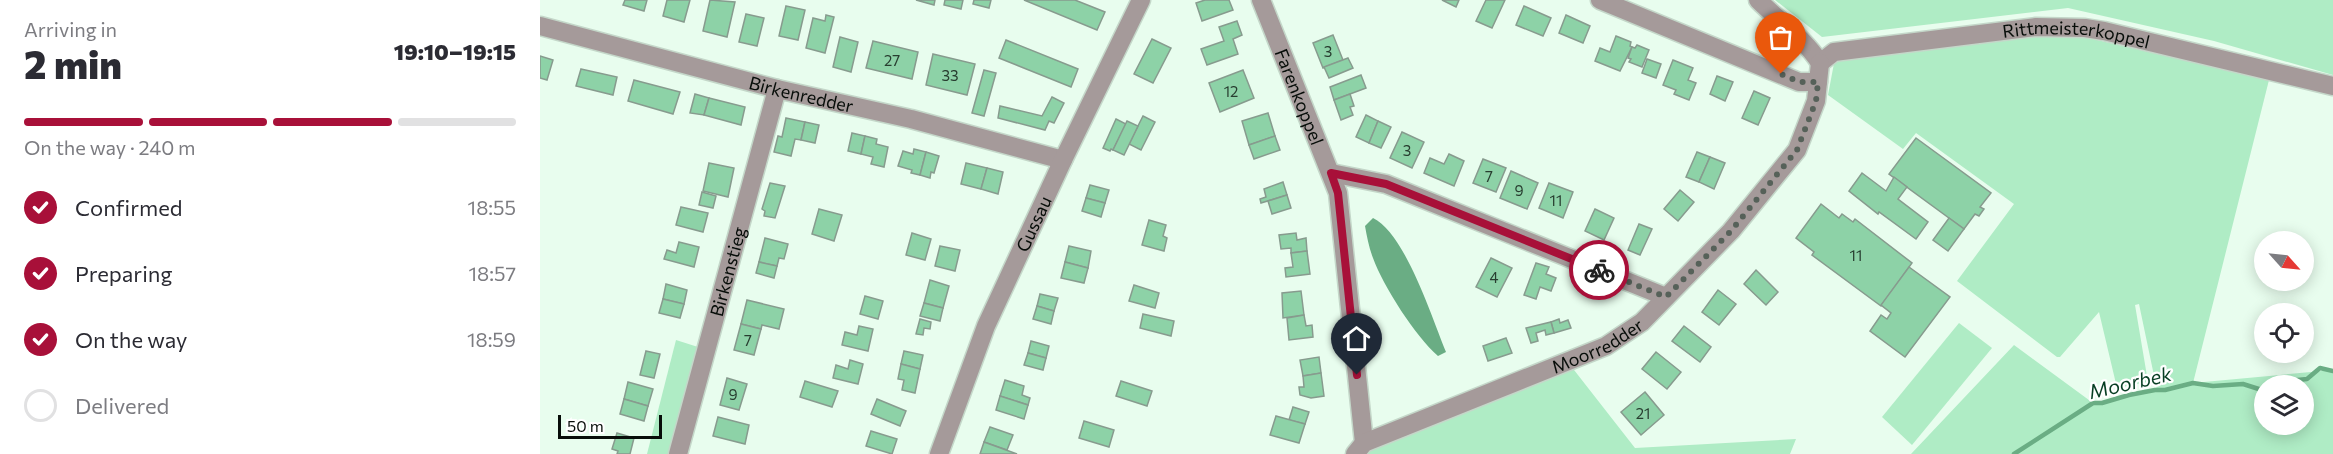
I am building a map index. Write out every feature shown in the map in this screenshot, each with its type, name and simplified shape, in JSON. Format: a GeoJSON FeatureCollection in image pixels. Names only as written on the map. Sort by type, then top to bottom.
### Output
{"type":"FeatureCollection","features":[{"type":"Feature","properties":{"kind":"street","name":"Gussau"},"geometry":{"type":"LineString","coordinates":[[939,454],[986,326],[1141,0]]}},
{"type":"Feature","properties":{"kind":"street","name":"Farenkoppel"},"geometry":{"type":"LineString","coordinates":[[1261,0],[1338,193],[1360,448]]}},
{"type":"Feature","properties":{"kind":"street"},"geometry":{"type":"LineString","coordinates":[[1600,0],[1799,82],[1818,82]]}},
{"type":"Feature","properties":{"kind":"street"},"geometry":{"type":"LineString","coordinates":[[1758,0],[1809,45],[1820,63]]}},
{"type":"Feature","properties":{"kind":"street","name":"Birkenredder"},"geometry":{"type":"LineString","coordinates":[[540,26],[777,89],[911,119],[1063,160]]}},
{"type":"Feature","properties":{"kind":"street","name":"Rittmeisterkoppel"},"geometry":{"type":"LineString","coordinates":[[1820,63],[1834,52],[2017,29],[2062,26],[2104,31],[2333,86]]}},
{"type":"Feature","properties":{"kind":"street","name":"Moorredder"},"geometry":{"type":"LineString","coordinates":[[1360,448],[1606,346],[1642,322],[1731,231],[1797,150],[1816,101],[1820,63]]}},
{"type":"Feature","properties":{"kind":"street","name":"Birkenstieg"},"geometry":{"type":"LineString","coordinates":[[678,454],[777,89]]}},
{"type":"Feature","properties":{"kind":"street"},"geometry":{"type":"LineString","coordinates":[[1331,173],[1386,184],[1666,297]]}},
{"type":"Feature","properties":{"kind":"shaded area"},"geometry":{"type":"Polygon","coordinates":[[[1775,0],[2333,0],[2333,75],[2214,41],[2068,8],[1822,37],[1775,0]]]}},
{"type":"Feature","properties":{"kind":"shaded area"},"geometry":{"type":"Polygon","coordinates":[[[2067,33],[2269,80],[2193,383],[2254,377],[2254,435],[2314,435],[2314,375],[2279,375],[2333,370],[2333,454],[1911,454],[2014,345],[2093,403],[2157,390],[2139,304],[2135,305],[2148,382],[2117,388],[2099,312],[2060,357],[2057,357],[1957,281],[2014,204],[1916,133],[1903,149],[1828,95],[1835,58],[1971,38],[2067,33]]]}},
{"type":"Feature","properties":{"kind":"shaded area"},"geometry":{"type":"Polygon","coordinates":[[[1373,218],[1396,240],[1406,258],[1446,352],[1438,356],[1429,347],[1410,324],[1384,282],[1372,254],[1365,226],[1373,218]]]}},
{"type":"Feature","properties":{"kind":"shaded area"},"geometry":{"type":"Polygon","coordinates":[[[1959,323],[1992,348],[1912,445],[1882,417],[1959,323]]]}},
{"type":"Feature","properties":{"kind":"shaded area"},"geometry":{"type":"Polygon","coordinates":[[[676,340],[698,347],[670,454],[647,454],[676,340]]]}},
{"type":"Feature","properties":{"kind":"shaded area"},"geometry":{"type":"Polygon","coordinates":[[[1567,361],[1635,448],[1796,439],[1790,454],[1355,454],[1567,361]]]}},
{"type":"Feature","properties":{"kind":"building"},"geometry":{"type":"Polygon","coordinates":[[[625,0],[647,0],[644,11],[623,5],[625,0]]]}},
{"type":"Feature","properties":{"kind":"building"},"geometry":{"type":"Polygon","coordinates":[[[667,0],[690,0],[684,22],[663,16],[667,0]]]}},
{"type":"Feature","properties":{"kind":"building"},"geometry":{"type":"Polygon","coordinates":[[[710,0],[735,2],[727,37],[703,31],[710,0]]]}},
{"type":"Feature","properties":{"kind":"building"},"geometry":{"type":"Polygon","coordinates":[[[916,0],[935,0],[934,5],[916,0]]]}},
{"type":"Feature","properties":{"kind":"building"},"geometry":{"type":"Polygon","coordinates":[[[945,0],[963,0],[961,9],[944,5],[945,0]]]}},
{"type":"Feature","properties":{"kind":"building"},"geometry":{"type":"Polygon","coordinates":[[[974,0],[991,0],[989,8],[973,4],[974,0]]]}},
{"type":"Feature","properties":{"kind":"building"},"geometry":{"type":"Polygon","coordinates":[[[1024,0],[1075,0],[1105,12],[1097,30],[1024,0]]]}},
{"type":"Feature","properties":{"kind":"building"},"geometry":{"type":"Polygon","coordinates":[[[1205,0],[1229,0],[1233,10],[1202,21],[1196,3],[1205,0]]]}},
{"type":"Feature","properties":{"kind":"building"},"geometry":{"type":"Polygon","coordinates":[[[1442,0],[1459,0],[1456,7],[1442,0]]]}},
{"type":"Feature","properties":{"kind":"building"},"geometry":{"type":"Polygon","coordinates":[[[1486,0],[1505,0],[1492,28],[1476,21],[1486,0]]]}},
{"type":"Feature","properties":{"kind":"building"},"geometry":{"type":"Polygon","coordinates":[[[786,6],[805,10],[798,40],[779,36],[786,6]]]}},
{"type":"Feature","properties":{"kind":"building"},"geometry":{"type":"Polygon","coordinates":[[[1524,6],[1551,18],[1543,36],[1516,25],[1524,6]]]}},
{"type":"Feature","properties":{"kind":"building"},"geometry":{"type":"Polygon","coordinates":[[[746,14],[764,18],[757,46],[739,42],[746,14]]]}},
{"type":"Feature","properties":{"kind":"building"},"geometry":{"type":"Polygon","coordinates":[[[826,15],[834,17],[825,53],[806,48],[813,18],[825,21],[826,15]]]}},
{"type":"Feature","properties":{"kind":"building"},"geometry":{"type":"Polygon","coordinates":[[[1566,15],[1590,26],[1583,43],[1559,33],[1566,15]]]}},
{"type":"Feature","properties":{"kind":"building"},"geometry":{"type":"Polygon","coordinates":[[[1237,21],[1242,35],[1233,39],[1238,54],[1207,65],[1201,49],[1224,41],[1219,27],[1237,21]]]}},
{"type":"Feature","properties":{"kind":"building"},"geometry":{"type":"Polygon","coordinates":[[[1333,35],[1343,60],[1323,68],[1313,43],[1333,35]]]}},
{"type":"Feature","properties":{"kind":"building"},"geometry":{"type":"Polygon","coordinates":[[[1616,36],[1631,42],[1632,47],[1620,71],[1595,61],[1600,48],[1610,52],[1616,36]]]}},
{"type":"Feature","properties":{"kind":"building"},"geometry":{"type":"Polygon","coordinates":[[[840,37],[858,42],[851,72],[833,67],[840,37]]]}},
{"type":"Feature","properties":{"kind":"building"},"geometry":{"type":"Polygon","coordinates":[[[1152,39],[1171,48],[1153,83],[1134,74],[1152,39]]]}},
{"type":"Feature","properties":{"kind":"building"},"geometry":{"type":"Polygon","coordinates":[[[1006,40],[1078,69],[1071,87],[999,58],[1006,40]]]}},
{"type":"Feature","properties":{"kind":"building"},"geometry":{"type":"Polygon","coordinates":[[[873,41],[918,52],[912,79],[866,68],[873,41]]]}},
{"type":"Feature","properties":{"kind":"building"},"geometry":{"type":"Polygon","coordinates":[[[1637,45],[1649,50],[1642,67],[1629,62],[1631,59],[1628,58],[1632,47],[1635,48],[1637,45]]]}},
{"type":"Feature","properties":{"kind":"building"},"geometry":{"type":"Polygon","coordinates":[[[933,54],[975,64],[967,95],[926,85],[933,54]]]}},
{"type":"Feature","properties":{"kind":"building"},"geometry":{"type":"Polygon","coordinates":[[[540,56],[553,60],[547,80],[540,78],[540,56]]]}},
{"type":"Feature","properties":{"kind":"building"},"geometry":{"type":"Polygon","coordinates":[[[1348,58],[1353,68],[1329,78],[1324,67],[1348,58]]]}},
{"type":"Feature","properties":{"kind":"building"},"geometry":{"type":"Polygon","coordinates":[[[1647,59],[1661,64],[1656,78],[1642,73],[1647,59]]]}},
{"type":"Feature","properties":{"kind":"building"},"geometry":{"type":"Polygon","coordinates":[[[1673,60],[1693,68],[1688,80],[1696,83],[1689,100],[1674,94],[1676,90],[1663,85],[1673,60]]]}},
{"type":"Feature","properties":{"kind":"building"},"geometry":{"type":"Polygon","coordinates":[[[581,69],[617,77],[613,95],[576,86],[581,69]]]}},
{"type":"Feature","properties":{"kind":"building"},"geometry":{"type":"Polygon","coordinates":[[[984,70],[996,73],[984,116],[972,113],[984,70]]]}},
{"type":"Feature","properties":{"kind":"building"},"geometry":{"type":"Polygon","coordinates":[[[1243,70],[1254,98],[1220,112],[1209,83],[1243,70]]]}},
{"type":"Feature","properties":{"kind":"building"},"geometry":{"type":"Polygon","coordinates":[[[1361,75],[1366,88],[1334,100],[1330,87],[1361,75]]]}},
{"type":"Feature","properties":{"kind":"building"},"geometry":{"type":"Polygon","coordinates":[[[1717,76],[1733,82],[1725,101],[1710,94],[1717,76]]]}},
{"type":"Feature","properties":{"kind":"building"},"geometry":{"type":"Polygon","coordinates":[[[634,80],[680,92],[673,114],[628,101],[634,80]]]}},
{"type":"Feature","properties":{"kind":"building"},"geometry":{"type":"Polygon","coordinates":[[[1754,91],[1770,98],[1758,125],[1742,118],[1754,91]]]}},
{"type":"Feature","properties":{"kind":"building"},"geometry":{"type":"Polygon","coordinates":[[[695,94],[709,98],[704,115],[690,113],[695,94]]]}},
{"type":"Feature","properties":{"kind":"building"},"geometry":{"type":"Polygon","coordinates":[[[1350,94],[1354,106],[1350,107],[1353,115],[1341,120],[1334,100],[1350,94]]]}},
{"type":"Feature","properties":{"kind":"building"},"geometry":{"type":"Polygon","coordinates":[[[1052,97],[1064,103],[1054,123],[1049,121],[1045,130],[998,118],[1000,106],[1042,116],[1052,97]]]}},
{"type":"Feature","properties":{"kind":"building"},"geometry":{"type":"Polygon","coordinates":[[[709,98],[745,107],[741,125],[704,115],[709,98]]]}},
{"type":"Feature","properties":{"kind":"building"},"geometry":{"type":"Polygon","coordinates":[[[1268,113],[1275,136],[1249,145],[1242,121],[1268,113]]]}},
{"type":"Feature","properties":{"kind":"building"},"geometry":{"type":"Polygon","coordinates":[[[1366,115],[1378,121],[1369,143],[1356,137],[1366,115]]]}},
{"type":"Feature","properties":{"kind":"building"},"geometry":{"type":"Polygon","coordinates":[[[1143,116],[1155,122],[1141,150],[1129,144],[1143,116]]]}},
{"type":"Feature","properties":{"kind":"building"},"geometry":{"type":"Polygon","coordinates":[[[786,118],[805,122],[801,140],[795,139],[791,156],[774,152],[778,136],[782,137],[786,118]]]}},
{"type":"Feature","properties":{"kind":"building"},"geometry":{"type":"Polygon","coordinates":[[[1116,119],[1126,124],[1113,150],[1110,151],[1103,148],[1116,119]]]}},
{"type":"Feature","properties":{"kind":"building"},"geometry":{"type":"Polygon","coordinates":[[[1127,121],[1138,126],[1124,155],[1113,150],[1127,121]]]}},
{"type":"Feature","properties":{"kind":"building"},"geometry":{"type":"Polygon","coordinates":[[[1378,121],[1391,127],[1381,148],[1369,143],[1378,121]]]}},
{"type":"Feature","properties":{"kind":"building"},"geometry":{"type":"Polygon","coordinates":[[[805,122],[819,125],[815,143],[801,140],[805,122]]]}},
{"type":"Feature","properties":{"kind":"building"},"geometry":{"type":"Polygon","coordinates":[[[1402,132],[1424,142],[1412,168],[1390,158],[1402,132]]]}},
{"type":"Feature","properties":{"kind":"building"},"geometry":{"type":"Polygon","coordinates":[[[852,133],[865,136],[861,154],[848,151],[852,133]]]}},
{"type":"Feature","properties":{"kind":"building"},"geometry":{"type":"Polygon","coordinates":[[[865,136],[877,139],[876,144],[888,147],[884,167],[871,164],[873,157],[861,154],[865,136]]]}},
{"type":"Feature","properties":{"kind":"building"},"geometry":{"type":"Polygon","coordinates":[[[1275,136],[1280,150],[1254,159],[1249,145],[1275,136]]]}},
{"type":"Feature","properties":{"kind":"building"},"geometry":{"type":"Polygon","coordinates":[[[1916,138],[1991,193],[1980,207],[1984,209],[1979,216],[1975,214],[1964,229],[1889,174],[1916,138]]]}},
{"type":"Feature","properties":{"kind":"building"},"geometry":{"type":"Polygon","coordinates":[[[914,149],[926,152],[920,175],[898,166],[903,151],[913,154],[914,149]]]}},
{"type":"Feature","properties":{"kind":"building"},"geometry":{"type":"Polygon","coordinates":[[[926,152],[939,156],[934,173],[931,172],[930,178],[920,175],[926,152]]]}},
{"type":"Feature","properties":{"kind":"building"},"geometry":{"type":"Polygon","coordinates":[[[1697,152],[1710,157],[1699,182],[1686,177],[1697,152]]]}},
{"type":"Feature","properties":{"kind":"building"},"geometry":{"type":"Polygon","coordinates":[[[1449,154],[1464,161],[1454,186],[1424,173],[1430,158],[1444,164],[1449,154]]]}},
{"type":"Feature","properties":{"kind":"building"},"geometry":{"type":"Polygon","coordinates":[[[1710,157],[1725,163],[1714,189],[1699,182],[1710,157]]]}},
{"type":"Feature","properties":{"kind":"building"},"geometry":{"type":"Polygon","coordinates":[[[1483,159],[1506,168],[1496,192],[1473,183],[1483,159]]]}},
{"type":"Feature","properties":{"kind":"building"},"geometry":{"type":"Polygon","coordinates":[[[709,163],[734,168],[728,197],[703,191],[709,163]]]}},
{"type":"Feature","properties":{"kind":"building"},"geometry":{"type":"Polygon","coordinates":[[[966,163],[987,168],[981,189],[961,184],[966,163]]]}},
{"type":"Feature","properties":{"kind":"building"},"geometry":{"type":"Polygon","coordinates":[[[987,168],[1003,172],[998,194],[981,189],[987,168]]]}},
{"type":"Feature","properties":{"kind":"building"},"geometry":{"type":"Polygon","coordinates":[[[1511,171],[1538,183],[1527,209],[1500,198],[1511,171]]]}},
{"type":"Feature","properties":{"kind":"building"},"geometry":{"type":"Polygon","coordinates":[[[1862,173],[1886,191],[1894,177],[1907,187],[1898,199],[1928,222],[1916,239],[1879,212],[1878,214],[1849,191],[1862,173]]]}},
{"type":"Feature","properties":{"kind":"building"},"geometry":{"type":"Polygon","coordinates":[[[1283,182],[1287,195],[1261,203],[1260,199],[1266,197],[1264,189],[1283,182]]]}},
{"type":"Feature","properties":{"kind":"building"},"geometry":{"type":"Polygon","coordinates":[[[770,183],[785,186],[775,218],[764,216],[765,211],[762,209],[770,183]]]}},
{"type":"Feature","properties":{"kind":"building"},"geometry":{"type":"Polygon","coordinates":[[[1549,183],[1573,192],[1563,218],[1539,208],[1549,183]]]}},
{"type":"Feature","properties":{"kind":"building"},"geometry":{"type":"Polygon","coordinates":[[[1090,185],[1109,190],[1105,203],[1086,198],[1090,185]]]}},
{"type":"Feature","properties":{"kind":"building"},"geometry":{"type":"Polygon","coordinates":[[[1680,190],[1694,202],[1678,221],[1664,209],[1680,190]]]}},
{"type":"Feature","properties":{"kind":"building"},"geometry":{"type":"Polygon","coordinates":[[[702,192],[716,196],[713,208],[699,205],[702,192]]]}},
{"type":"Feature","properties":{"kind":"building"},"geometry":{"type":"Polygon","coordinates":[[[1287,195],[1291,208],[1272,214],[1268,201],[1287,195]]]}},
{"type":"Feature","properties":{"kind":"building"},"geometry":{"type":"Polygon","coordinates":[[[1086,198],[1105,203],[1101,217],[1082,211],[1086,198]]]}},
{"type":"Feature","properties":{"kind":"building"},"geometry":{"type":"Polygon","coordinates":[[[1821,204],[1839,218],[1842,214],[1853,222],[1855,219],[1912,263],[1881,306],[1812,255],[1814,252],[1796,238],[1821,204]]]}},
{"type":"Feature","properties":{"kind":"building"},"geometry":{"type":"Polygon","coordinates":[[[681,207],[708,213],[703,232],[676,225],[681,207]]]}},
{"type":"Feature","properties":{"kind":"building"},"geometry":{"type":"Polygon","coordinates":[[[819,209],[842,215],[834,241],[812,234],[819,209]]]}},
{"type":"Feature","properties":{"kind":"building"},"geometry":{"type":"Polygon","coordinates":[[[1595,209],[1614,218],[1604,240],[1585,231],[1595,209]]]}},
{"type":"Feature","properties":{"kind":"building"},"geometry":{"type":"Polygon","coordinates":[[[1949,218],[1964,229],[1948,251],[1933,240],[1949,218]]]}},
{"type":"Feature","properties":{"kind":"building"},"geometry":{"type":"Polygon","coordinates":[[[1149,220],[1166,225],[1163,236],[1167,238],[1164,251],[1142,245],[1149,220]]]}},
{"type":"Feature","properties":{"kind":"building"},"geometry":{"type":"Polygon","coordinates":[[[1639,224],[1652,229],[1640,255],[1628,250],[1639,224]]]}},
{"type":"Feature","properties":{"kind":"building"},"geometry":{"type":"Polygon","coordinates":[[[912,233],[931,239],[925,260],[906,255],[912,233]]]}},
{"type":"Feature","properties":{"kind":"building"},"geometry":{"type":"Polygon","coordinates":[[[1296,233],[1297,240],[1306,238],[1307,251],[1291,253],[1291,248],[1281,249],[1279,235],[1296,233]]]}},
{"type":"Feature","properties":{"kind":"building"},"geometry":{"type":"Polygon","coordinates":[[[765,238],[788,244],[784,259],[779,258],[777,266],[759,262],[765,238]]]}},
{"type":"Feature","properties":{"kind":"building"},"geometry":{"type":"Polygon","coordinates":[[[679,242],[699,247],[694,267],[664,259],[667,250],[676,253],[679,242]]]}},
{"type":"Feature","properties":{"kind":"building"},"geometry":{"type":"Polygon","coordinates":[[[940,246],[960,250],[955,271],[935,266],[940,246]]]}},
{"type":"Feature","properties":{"kind":"building"},"geometry":{"type":"Polygon","coordinates":[[[1069,246],[1091,251],[1088,268],[1065,262],[1069,246]]]}},
{"type":"Feature","properties":{"kind":"building"},"geometry":{"type":"Polygon","coordinates":[[[1307,251],[1310,274],[1286,277],[1285,268],[1293,267],[1291,253],[1307,251]]]}},
{"type":"Feature","properties":{"kind":"building"},"geometry":{"type":"Polygon","coordinates":[[[1491,258],[1512,268],[1497,297],[1476,287],[1491,258]]]}},
{"type":"Feature","properties":{"kind":"building"},"geometry":{"type":"Polygon","coordinates":[[[759,262],[777,266],[774,278],[756,273],[759,262]]]}},
{"type":"Feature","properties":{"kind":"building"},"geometry":{"type":"Polygon","coordinates":[[[1065,262],[1088,268],[1084,283],[1061,278],[1065,262]]]}},
{"type":"Feature","properties":{"kind":"building"},"geometry":{"type":"Polygon","coordinates":[[[1536,263],[1549,267],[1546,274],[1556,278],[1551,291],[1540,287],[1536,299],[1524,295],[1536,263]]]}},
{"type":"Feature","properties":{"kind":"building"},"geometry":{"type":"Polygon","coordinates":[[[1909,267],[1950,297],[1905,357],[1870,331],[1881,315],[1887,319],[1891,313],[1881,305],[1909,267]]]}},
{"type":"Feature","properties":{"kind":"building"},"geometry":{"type":"Polygon","coordinates":[[[1756,270],[1778,292],[1766,305],[1744,284],[1756,270]]]}},
{"type":"Feature","properties":{"kind":"building"},"geometry":{"type":"Polygon","coordinates":[[[930,280],[949,286],[943,308],[924,303],[930,280]]]}},
{"type":"Feature","properties":{"kind":"building"},"geometry":{"type":"Polygon","coordinates":[[[666,284],[687,290],[684,304],[663,299],[666,284]]]}},
{"type":"Feature","properties":{"kind":"building"},"geometry":{"type":"Polygon","coordinates":[[[1134,285],[1159,293],[1155,308],[1129,301],[1134,285]]]}},
{"type":"Feature","properties":{"kind":"building"},"geometry":{"type":"Polygon","coordinates":[[[1718,290],[1736,304],[1719,325],[1702,312],[1718,290]]]}},
{"type":"Feature","properties":{"kind":"building"},"geometry":{"type":"Polygon","coordinates":[[[1301,291],[1304,315],[1283,318],[1282,293],[1301,291]]]}},
{"type":"Feature","properties":{"kind":"building"},"geometry":{"type":"Polygon","coordinates":[[[1040,294],[1058,298],[1054,311],[1037,306],[1040,294]]]}},
{"type":"Feature","properties":{"kind":"building"},"geometry":{"type":"Polygon","coordinates":[[[865,296],[883,301],[878,319],[860,314],[865,296]]]}},
{"type":"Feature","properties":{"kind":"building"},"geometry":{"type":"Polygon","coordinates":[[[663,299],[684,304],[680,318],[659,313],[663,299]]]}},
{"type":"Feature","properties":{"kind":"building"},"geometry":{"type":"Polygon","coordinates":[[[747,300],[784,309],[779,329],[762,325],[761,329],[741,324],[747,300]]]}},
{"type":"Feature","properties":{"kind":"building"},"geometry":{"type":"Polygon","coordinates":[[[924,303],[943,308],[940,321],[920,316],[924,303]]]}},
{"type":"Feature","properties":{"kind":"building"},"geometry":{"type":"Polygon","coordinates":[[[1037,306],[1054,311],[1051,324],[1033,319],[1037,306]]]}},
{"type":"Feature","properties":{"kind":"building"},"geometry":{"type":"Polygon","coordinates":[[[1143,314],[1174,321],[1171,336],[1140,328],[1143,314]]]}},
{"type":"Feature","properties":{"kind":"building"},"geometry":{"type":"Polygon","coordinates":[[[1304,315],[1306,326],[1312,325],[1313,337],[1289,340],[1287,318],[1304,315]]]}},
{"type":"Feature","properties":{"kind":"building"},"geometry":{"type":"Polygon","coordinates":[[[920,319],[931,322],[930,329],[924,328],[923,335],[916,334],[920,319]]]}},
{"type":"Feature","properties":{"kind":"building"},"geometry":{"type":"Polygon","coordinates":[[[1559,319],[1560,323],[1568,320],[1571,328],[1554,333],[1551,322],[1559,319]]]}},
{"type":"Feature","properties":{"kind":"building"},"geometry":{"type":"Polygon","coordinates":[[[1551,322],[1554,333],[1546,335],[1545,330],[1536,333],[1538,341],[1531,343],[1526,328],[1551,322]]]}},
{"type":"Feature","properties":{"kind":"building"},"geometry":{"type":"Polygon","coordinates":[[[741,324],[761,329],[754,355],[734,350],[741,324]]]}},
{"type":"Feature","properties":{"kind":"building"},"geometry":{"type":"Polygon","coordinates":[[[859,326],[873,329],[868,351],[842,345],[845,332],[857,335],[859,326]]]}},
{"type":"Feature","properties":{"kind":"building"},"geometry":{"type":"Polygon","coordinates":[[[1684,326],[1711,347],[1700,362],[1672,341],[1684,326]]]}},
{"type":"Feature","properties":{"kind":"building"},"geometry":{"type":"Polygon","coordinates":[[[1506,338],[1512,353],[1488,361],[1483,346],[1506,338]]]}},
{"type":"Feature","properties":{"kind":"building"},"geometry":{"type":"Polygon","coordinates":[[[1031,341],[1049,346],[1046,358],[1028,353],[1031,341]]]}},
{"type":"Feature","properties":{"kind":"building"},"geometry":{"type":"Polygon","coordinates":[[[646,351],[660,354],[654,378],[640,375],[646,351]]]}},
{"type":"Feature","properties":{"kind":"building"},"geometry":{"type":"Polygon","coordinates":[[[904,351],[923,355],[920,369],[901,364],[904,351]]]}},
{"type":"Feature","properties":{"kind":"building"},"geometry":{"type":"Polygon","coordinates":[[[1656,352],[1681,372],[1667,389],[1642,369],[1656,352]]]}},
{"type":"Feature","properties":{"kind":"building"},"geometry":{"type":"Polygon","coordinates":[[[1028,353],[1046,358],[1043,370],[1024,365],[1028,353]]]}},
{"type":"Feature","properties":{"kind":"building"},"geometry":{"type":"Polygon","coordinates":[[[1319,357],[1321,373],[1303,376],[1300,360],[1319,357]]]}},
{"type":"Feature","properties":{"kind":"building"},"geometry":{"type":"Polygon","coordinates":[[[850,360],[863,364],[858,384],[833,378],[836,365],[848,369],[850,360]]]}},
{"type":"Feature","properties":{"kind":"building"},"geometry":{"type":"Polygon","coordinates":[[[901,364],[920,369],[915,393],[902,390],[904,380],[898,379],[901,364]]]}},
{"type":"Feature","properties":{"kind":"building"},"geometry":{"type":"Polygon","coordinates":[[[1321,373],[1324,396],[1311,398],[1300,395],[1299,387],[1304,387],[1303,376],[1321,373]]]}},
{"type":"Feature","properties":{"kind":"building"},"geometry":{"type":"Polygon","coordinates":[[[727,378],[747,384],[739,410],[720,405],[727,378]]]}},
{"type":"Feature","properties":{"kind":"building"},"geometry":{"type":"Polygon","coordinates":[[[1005,380],[1024,386],[1022,395],[1030,398],[1028,405],[1000,396],[1005,380]]]}},
{"type":"Feature","properties":{"kind":"building"},"geometry":{"type":"Polygon","coordinates":[[[805,381],[838,391],[832,407],[800,397],[805,381]]]}},
{"type":"Feature","properties":{"kind":"building"},"geometry":{"type":"Polygon","coordinates":[[[1121,381],[1152,391],[1147,406],[1116,396],[1121,381]]]}},
{"type":"Feature","properties":{"kind":"building"},"geometry":{"type":"Polygon","coordinates":[[[628,382],[653,389],[648,406],[624,399],[628,382]]]}},
{"type":"Feature","properties":{"kind":"building"},"geometry":{"type":"Polygon","coordinates":[[[1645,392],[1664,415],[1641,435],[1621,412],[1645,392]]]}},
{"type":"Feature","properties":{"kind":"building"},"geometry":{"type":"Polygon","coordinates":[[[1000,396],[1028,405],[1024,419],[996,410],[1000,396]]]}},
{"type":"Feature","properties":{"kind":"building"},"geometry":{"type":"Polygon","coordinates":[[[624,399],[648,406],[644,421],[620,414],[624,399]]]}},
{"type":"Feature","properties":{"kind":"building"},"geometry":{"type":"Polygon","coordinates":[[[877,399],[906,411],[900,426],[871,414],[877,399]]]}},
{"type":"Feature","properties":{"kind":"building"},"geometry":{"type":"Polygon","coordinates":[[[1293,407],[1309,412],[1305,424],[1289,420],[1293,407]]]}},
{"type":"Feature","properties":{"kind":"building"},"geometry":{"type":"Polygon","coordinates":[[[1276,416],[1305,424],[1299,443],[1270,435],[1276,416]]]}},
{"type":"Feature","properties":{"kind":"building"},"geometry":{"type":"Polygon","coordinates":[[[718,417],[749,425],[745,444],[713,436],[718,417]]]}},
{"type":"Feature","properties":{"kind":"building"},"geometry":{"type":"Polygon","coordinates":[[[1084,421],[1114,430],[1109,447],[1079,438],[1084,421]]]}},
{"type":"Feature","properties":{"kind":"building"},"geometry":{"type":"Polygon","coordinates":[[[990,427],[1013,435],[1007,450],[984,442],[990,427]]]}},
{"type":"Feature","properties":{"kind":"building"},"geometry":{"type":"Polygon","coordinates":[[[871,431],[897,439],[892,454],[866,446],[871,431]]]}},
{"type":"Feature","properties":{"kind":"building"},"geometry":{"type":"Polygon","coordinates":[[[617,433],[634,438],[630,454],[617,454],[618,451],[612,449],[617,433]]]}},
{"type":"Feature","properties":{"kind":"building"},"geometry":{"type":"Polygon","coordinates":[[[984,442],[1017,454],[980,454],[984,442]]]}},
{"type":"Feature","properties":{"kind":"waterway","name":"Moorbek"},"geometry":{"type":"LineString","coordinates":[[2312,375],[2320,368],[2333,371]]}},
{"type":"Feature","properties":{"kind":"waterway","name":"Moorbek"},"geometry":{"type":"LineString","coordinates":[[2014,454],[2093,403],[2193,383],[2213,386],[2243,384],[2254,388]]}},
{"type":"Feature","properties":{"kind":"way so far"},"geometry":{"type":"LineString","coordinates":[[1599,270],[1666,297],[1731,231],[1797,150],[1816,101],[1818,82],[1799,82],[1781,74]]}},
{"type":"Feature","properties":{"kind":"route"},"geometry":{"type":"LineString","coordinates":[[1357,375],[1338,193],[1331,173],[1386,184],[1599,270]]}}]}
